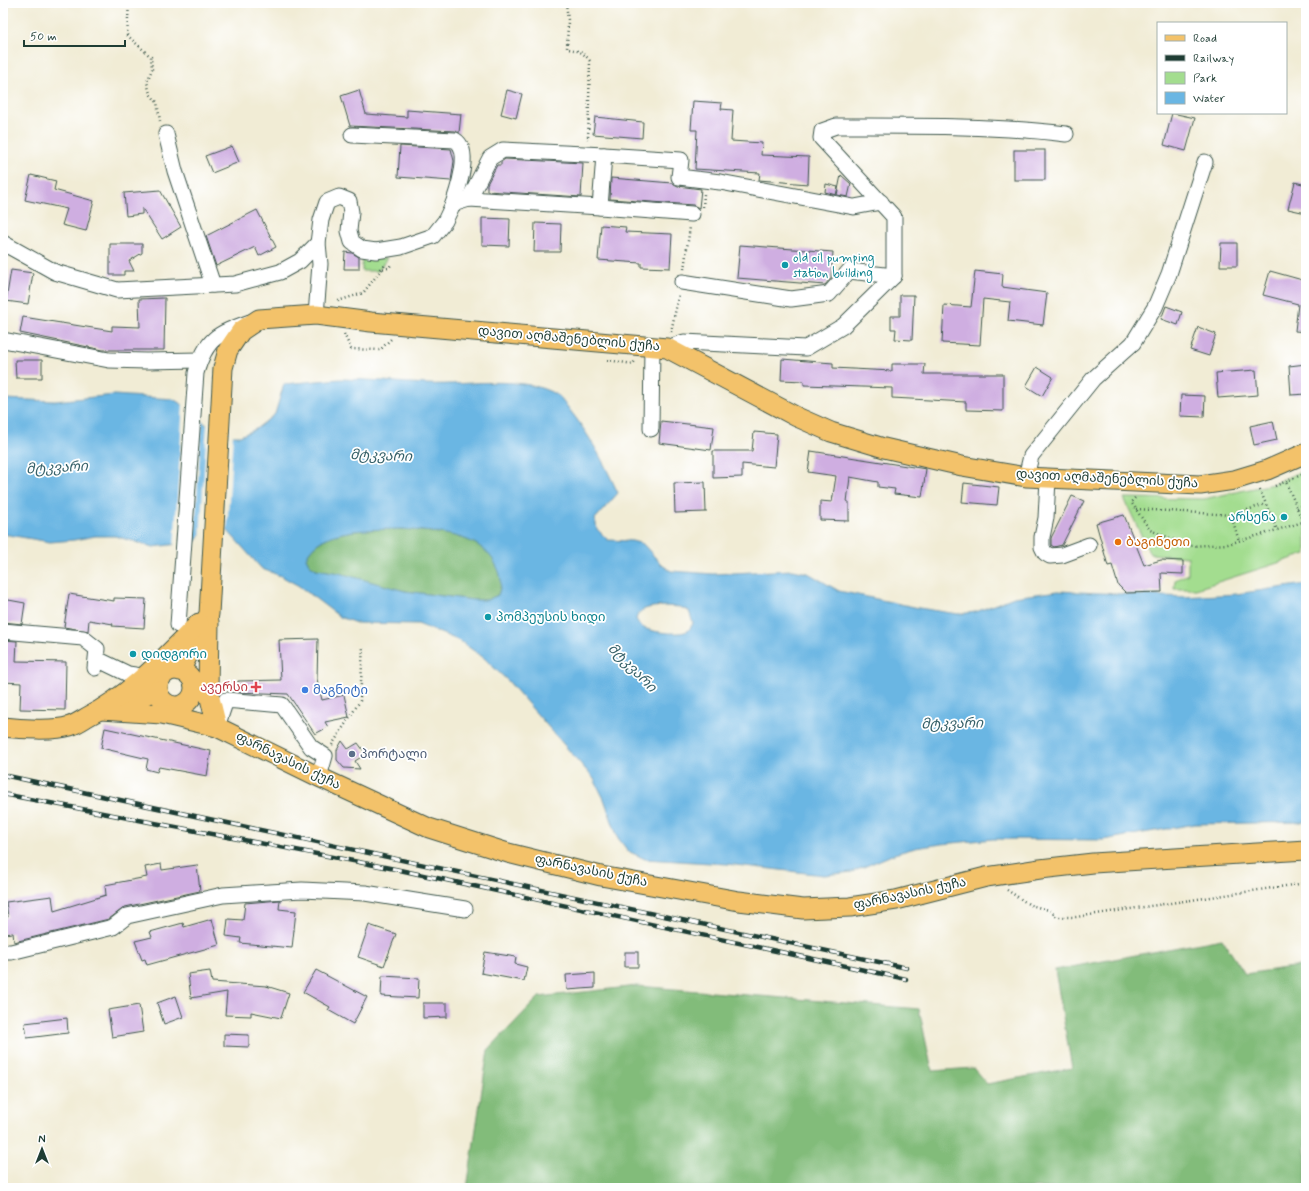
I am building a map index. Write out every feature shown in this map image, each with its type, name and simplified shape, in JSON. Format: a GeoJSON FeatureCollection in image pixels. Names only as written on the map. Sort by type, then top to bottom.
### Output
{"type":"FeatureCollection","features":[{"type":"Feature","properties":{"kind":"main road","name":"დავით აღმაშენებლის ქუჩა"},"geometry":{"type":"LineString","coordinates":[[258,319],[317,312],[378,323],[663,343],[797,417],[831,432],[884,448],[962,466],[1026,477],[1134,489],[1200,485],[1234,480],[1267,470],[1306,453]]}},
{"type":"Feature","properties":{"kind":"main road"},"geometry":{"type":"LineString","coordinates":[[217,727],[208,690],[210,607],[222,375],[228,350],[241,331],[258,319]]}},
{"type":"Feature","properties":{"kind":"main road"},"geometry":{"type":"LineString","coordinates":[[180,671],[210,607]]}},
{"type":"Feature","properties":{"kind":"main road"},"geometry":{"type":"LineString","coordinates":[[101,710],[142,677],[210,607]]}},
{"type":"Feature","properties":{"kind":"main road"},"geometry":{"type":"LineString","coordinates":[[3,727],[27,729],[70,726],[101,710],[160,685],[169,672],[180,671],[186,674],[194,687],[191,697],[184,704],[172,706],[163,700],[160,685]]}},
{"type":"Feature","properties":{"kind":"main road"},"geometry":{"type":"LineString","coordinates":[[191,697],[217,727]]}},
{"type":"Feature","properties":{"kind":"main road"},"geometry":{"type":"LineString","coordinates":[[101,710],[162,714],[217,727]]}},
{"type":"Feature","properties":{"kind":"main road","name":"ფარნავასის ქუჩა"},"geometry":{"type":"LineString","coordinates":[[217,727],[319,777],[429,828],[508,852],[602,876],[740,901],[803,909],[850,907],[896,900],[986,877],[1040,869],[1093,863],[1306,850]]}},
{"type":"Feature","properties":{"kind":"street"},"geometry":{"type":"LineString","coordinates":[[651,429],[663,343],[684,342],[806,348],[843,326],[894,276],[894,217],[821,138],[822,131],[836,126],[948,126],[1019,128],[1066,134]]}},
{"type":"Feature","properties":{"kind":"street"},"geometry":{"type":"LineString","coordinates":[[317,312],[320,264],[318,243],[321,220],[327,202],[339,197],[349,201],[351,212],[349,231],[352,242],[362,249],[376,251],[401,247],[433,236],[446,221],[460,183],[464,150],[455,140],[352,135]]}},
{"type":"Feature","properties":{"kind":"street"},"geometry":{"type":"LineString","coordinates":[[167,138],[175,171],[213,285]]}},
{"type":"Feature","properties":{"kind":"street"},"geometry":{"type":"LineString","coordinates":[[468,199],[490,158],[494,154],[503,150],[681,160],[679,177],[713,181],[854,207],[881,202]]}},
{"type":"Feature","properties":{"kind":"street"},"geometry":{"type":"LineString","coordinates":[[600,207],[604,155]]}},
{"type":"Feature","properties":{"kind":"street"},"geometry":{"type":"LineString","coordinates":[[1026,477],[1031,456],[1094,379],[1133,343],[1155,307],[1169,274],[1205,162]]}},
{"type":"Feature","properties":{"kind":"street"},"geometry":{"type":"LineString","coordinates":[[453,204],[468,199],[692,214]]}},
{"type":"Feature","properties":{"kind":"street"},"geometry":{"type":"LineString","coordinates":[[3,243],[55,272],[116,290],[235,284],[280,272],[300,261],[318,243]]}},
{"type":"Feature","properties":{"kind":"street"},"geometry":{"type":"LineString","coordinates":[[682,282],[791,299],[829,294],[849,271],[894,276]]}},
{"type":"Feature","properties":{"kind":"street","name":"დავით აღმაშენებლის ქუჩა"},"geometry":{"type":"LineString","coordinates":[[198,367],[207,346],[223,332],[258,319]]}},
{"type":"Feature","properties":{"kind":"street"},"geometry":{"type":"LineString","coordinates":[[3,340],[109,360],[146,361],[198,367],[178,625]]}},
{"type":"Feature","properties":{"kind":"street"},"geometry":{"type":"LineString","coordinates":[[1051,479],[1042,537],[1042,547],[1044,553],[1050,556],[1062,555],[1090,545]]}},
{"type":"Feature","properties":{"kind":"street"},"geometry":{"type":"LineString","coordinates":[[3,630],[83,638],[97,649],[96,663],[128,674],[142,677],[160,685]]}},
{"type":"Feature","properties":{"kind":"street"},"geometry":{"type":"LineString","coordinates":[[217,727],[226,700],[282,705],[311,747],[325,756],[319,777]]}},
{"type":"Feature","properties":{"kind":"street"},"geometry":{"type":"LineString","coordinates":[[3,952],[11,952],[113,928],[127,916],[223,895],[302,890],[365,893],[465,909]]}},
{"type":"Feature","properties":{"kind":"path"},"geometry":{"type":"LineString","coordinates":[[129,3],[127,35],[151,57],[152,69],[147,82],[148,88],[150,94],[157,102],[163,142],[167,138]]}},
{"type":"Feature","properties":{"kind":"path"},"geometry":{"type":"LineString","coordinates":[[566,3],[568,20],[567,49],[577,50],[584,54],[590,61],[589,148],[604,155]]}},
{"type":"Feature","properties":{"kind":"path"},"geometry":{"type":"LineString","coordinates":[[663,343],[682,282],[692,214],[700,214],[703,211],[713,181]]}},
{"type":"Feature","properties":{"kind":"path"},"geometry":{"type":"LineString","coordinates":[[317,312],[363,293],[381,269],[401,247]]}},
{"type":"Feature","properties":{"kind":"path"},"geometry":{"type":"LineString","coordinates":[[381,269],[389,268]]}},
{"type":"Feature","properties":{"kind":"path"},"geometry":{"type":"LineString","coordinates":[[343,331],[351,349],[380,350],[394,337]]}},
{"type":"Feature","properties":{"kind":"path"},"geometry":{"type":"LineString","coordinates":[[1134,489],[1131,502],[1150,530],[1190,546],[1228,544],[1303,522],[1286,482]]}},
{"type":"Feature","properties":{"kind":"path"},"geometry":{"type":"LineString","coordinates":[[1260,490],[1277,530]]}},
{"type":"Feature","properties":{"kind":"path"},"geometry":{"type":"LineString","coordinates":[[1136,509],[1231,515],[1266,504]]}},
{"type":"Feature","properties":{"kind":"path"},"geometry":{"type":"LineString","coordinates":[[1297,508],[1306,504]]}},
{"type":"Feature","properties":{"kind":"path"},"geometry":{"type":"LineString","coordinates":[[1231,515],[1239,541]]}},
{"type":"Feature","properties":{"kind":"path"},"geometry":{"type":"LineString","coordinates":[[325,756],[360,701],[363,646]]}},
{"type":"Feature","properties":{"kind":"path"},"geometry":{"type":"LineString","coordinates":[[986,877],[1030,905],[1049,910],[1057,917],[1076,917],[1306,883]]}},
{"type":"Feature","properties":{"kind":"green space"},"geometry":{"type":"Polygon","coordinates":[[[362,258],[387,258],[378,271],[362,271],[362,258]]]}},
{"type":"Feature","properties":{"kind":"green space"},"geometry":{"type":"Polygon","coordinates":[[[1306,469],[1306,554],[1196,589],[1174,589],[1175,580],[1188,574],[1188,557],[1150,554],[1124,498],[1204,499],[1273,484],[1306,469]]]}},
{"type":"Feature","properties":{"kind":"green space"},"geometry":{"type":"Polygon","coordinates":[[[403,529],[456,536],[480,546],[489,554],[499,569],[501,580],[498,595],[487,600],[473,600],[405,591],[339,573],[316,569],[309,564],[306,558],[313,548],[323,540],[335,535],[363,530],[403,529]]]}},
{"type":"Feature","properties":{"kind":"green space"},"geometry":{"type":"Polygon","coordinates":[[[1222,939],[1245,974],[1306,965],[1306,1188],[467,1188],[488,1050],[539,997],[637,986],[919,1009],[932,1071],[973,1068],[987,1084],[1072,1068],[1055,970],[1222,939]]]}},
{"type":"Feature","properties":{"kind":"water","name":"მტკვარი"},"geometry":{"type":"Polygon","coordinates":[[[340,379],[428,384],[494,382],[528,385],[557,395],[577,419],[590,439],[618,493],[595,519],[597,529],[608,540],[632,541],[643,544],[662,565],[671,571],[713,574],[793,570],[808,573],[839,591],[919,608],[958,614],[976,612],[1014,597],[1058,591],[1185,597],[1236,594],[1306,584],[1306,822],[1195,824],[1103,840],[993,839],[942,844],[915,848],[894,854],[852,872],[824,875],[727,864],[645,859],[628,851],[618,838],[604,799],[594,779],[509,682],[484,658],[460,641],[418,624],[356,623],[340,617],[299,586],[281,576],[262,569],[227,530],[204,530],[195,542],[153,547],[115,536],[95,536],[50,542],[3,534],[3,399],[55,401],[114,395],[173,399],[188,408],[211,429],[227,436],[240,436],[256,429],[275,414],[284,384],[340,379]],[[403,529],[363,530],[335,535],[323,540],[313,548],[306,558],[309,564],[316,569],[339,573],[405,591],[473,600],[487,600],[498,595],[501,580],[498,569],[489,554],[479,546],[456,536],[403,529]],[[666,606],[644,609],[636,619],[642,627],[657,632],[681,633],[685,632],[691,627],[693,623],[689,611],[680,607],[666,606]]]}},
{"type":"Feature","properties":{"kind":"pier"},"geometry":{"type":"Polygon","coordinates":[[[183,403],[202,417],[194,545],[174,547],[183,403]]]}},
{"type":"Feature","properties":{"kind":"pier"},"geometry":{"type":"Polygon","coordinates":[[[207,422],[212,428],[227,434],[233,434],[227,533],[205,532],[200,539],[207,422]]]}},
{"type":"Feature","properties":{"kind":"building"},"geometry":{"type":"Polygon","coordinates":[[[359,90],[366,114],[407,117],[407,110],[461,114],[459,133],[455,131],[350,126],[341,96],[359,90]]]}},
{"type":"Feature","properties":{"kind":"building"},"geometry":{"type":"Polygon","coordinates":[[[507,90],[522,94],[516,118],[501,114],[507,90]]]}},
{"type":"Feature","properties":{"kind":"building"},"geometry":{"type":"Polygon","coordinates":[[[693,101],[722,103],[721,109],[733,110],[731,141],[762,143],[761,155],[809,157],[808,184],[759,180],[760,173],[695,169],[697,130],[691,130],[693,101]]]}},
{"type":"Feature","properties":{"kind":"building"},"geometry":{"type":"Polygon","coordinates":[[[1172,114],[1195,118],[1186,151],[1164,145],[1172,114]]]}},
{"type":"Feature","properties":{"kind":"building"},"geometry":{"type":"Polygon","coordinates":[[[595,117],[643,122],[642,138],[593,134],[595,117]]]}},
{"type":"Feature","properties":{"kind":"building"},"geometry":{"type":"Polygon","coordinates":[[[232,146],[239,162],[212,173],[205,156],[232,146]]]}},
{"type":"Feature","properties":{"kind":"building"},"geometry":{"type":"Polygon","coordinates":[[[400,146],[451,149],[454,161],[451,181],[398,177],[400,146]]]}},
{"type":"Feature","properties":{"kind":"building"},"geometry":{"type":"Polygon","coordinates":[[[1014,150],[1045,150],[1045,180],[1014,180],[1014,150]]]}},
{"type":"Feature","properties":{"kind":"building"},"geometry":{"type":"Polygon","coordinates":[[[505,159],[583,163],[581,197],[487,191],[487,184],[497,165],[501,165],[501,162],[505,159]]]}},
{"type":"Feature","properties":{"kind":"building"},"geometry":{"type":"Polygon","coordinates":[[[31,175],[56,181],[54,190],[94,201],[86,231],[62,225],[67,209],[25,200],[31,175]]]}},
{"type":"Feature","properties":{"kind":"building"},"geometry":{"type":"Polygon","coordinates":[[[841,175],[851,184],[848,197],[837,195],[841,175]]]}},
{"type":"Feature","properties":{"kind":"building"},"geometry":{"type":"Polygon","coordinates":[[[611,178],[672,183],[678,186],[701,189],[699,208],[693,205],[610,199],[611,178]]]}},
{"type":"Feature","properties":{"kind":"building"},"geometry":{"type":"Polygon","coordinates":[[[1295,182],[1306,185],[1306,213],[1288,209],[1295,182]]]}},
{"type":"Feature","properties":{"kind":"building"},"geometry":{"type":"Polygon","coordinates":[[[826,184],[838,187],[836,195],[825,192],[826,184]]]}},
{"type":"Feature","properties":{"kind":"building"},"geometry":{"type":"Polygon","coordinates":[[[160,190],[181,227],[162,239],[142,208],[142,214],[126,216],[124,193],[160,190]]]}},
{"type":"Feature","properties":{"kind":"building"},"geometry":{"type":"Polygon","coordinates":[[[257,210],[276,247],[259,256],[255,247],[216,266],[206,236],[257,210]]]}},
{"type":"Feature","properties":{"kind":"building"},"geometry":{"type":"Polygon","coordinates":[[[482,218],[510,219],[509,246],[482,245],[482,218]]]}},
{"type":"Feature","properties":{"kind":"building"},"geometry":{"type":"Polygon","coordinates":[[[535,223],[561,224],[560,252],[534,252],[535,223]]]}},
{"type":"Feature","properties":{"kind":"building"},"geometry":{"type":"Polygon","coordinates":[[[601,225],[626,227],[625,232],[672,234],[670,268],[641,267],[641,263],[598,260],[601,225]]]}},
{"type":"Feature","properties":{"kind":"building"},"geometry":{"type":"Polygon","coordinates":[[[1221,243],[1237,243],[1237,266],[1220,266],[1221,243]]]}},
{"type":"Feature","properties":{"kind":"building"},"geometry":{"type":"Polygon","coordinates":[[[110,244],[142,244],[142,253],[129,261],[134,271],[124,271],[124,275],[110,275],[110,244]]]}},
{"type":"Feature","properties":{"kind":"building","name":"old oil pumping station building"},"geometry":{"type":"Polygon","coordinates":[[[740,245],[833,252],[831,278],[825,285],[737,278],[740,245]]]}},
{"type":"Feature","properties":{"kind":"building"},"geometry":{"type":"Polygon","coordinates":[[[345,252],[352,253],[359,257],[359,269],[344,269],[345,252]]]}},
{"type":"Feature","properties":{"kind":"building"},"geometry":{"type":"Polygon","coordinates":[[[11,270],[33,273],[28,304],[6,301],[11,270]]]}},
{"type":"Feature","properties":{"kind":"building"},"geometry":{"type":"Polygon","coordinates":[[[975,271],[1003,274],[1002,287],[1047,293],[1043,325],[1008,321],[1010,302],[983,299],[980,345],[942,343],[944,305],[971,307],[975,271]]]}},
{"type":"Feature","properties":{"kind":"building"},"geometry":{"type":"Polygon","coordinates":[[[1270,271],[1306,281],[1306,332],[1295,331],[1298,304],[1263,295],[1270,271]]]}},
{"type":"Feature","properties":{"kind":"building"},"geometry":{"type":"Polygon","coordinates":[[[900,295],[914,295],[912,340],[895,339],[896,329],[891,329],[891,316],[900,316],[900,295]]]}},
{"type":"Feature","properties":{"kind":"building"},"geometry":{"type":"Polygon","coordinates":[[[165,298],[164,350],[103,350],[20,333],[23,317],[112,331],[112,326],[140,327],[139,299],[165,298]]]}},
{"type":"Feature","properties":{"kind":"building"},"geometry":{"type":"Polygon","coordinates":[[[1166,306],[1182,312],[1178,325],[1161,319],[1166,306]]]}},
{"type":"Feature","properties":{"kind":"building"},"geometry":{"type":"Polygon","coordinates":[[[1198,327],[1216,334],[1209,356],[1190,350],[1198,327]]]}},
{"type":"Feature","properties":{"kind":"building"},"geometry":{"type":"Polygon","coordinates":[[[782,359],[833,363],[833,368],[892,371],[892,364],[925,364],[924,374],[1003,374],[1003,411],[966,410],[966,402],[892,398],[892,388],[804,385],[804,381],[781,380],[782,359]]]}},
{"type":"Feature","properties":{"kind":"building"},"geometry":{"type":"Polygon","coordinates":[[[15,360],[42,360],[42,378],[16,378],[15,360]]]}},
{"type":"Feature","properties":{"kind":"building"},"geometry":{"type":"Polygon","coordinates":[[[1306,364],[1306,394],[1291,395],[1289,366],[1306,364]]]}},
{"type":"Feature","properties":{"kind":"building"},"geometry":{"type":"Polygon","coordinates":[[[1037,367],[1053,377],[1042,396],[1026,386],[1037,367]]]}},
{"type":"Feature","properties":{"kind":"building"},"geometry":{"type":"Polygon","coordinates":[[[1256,370],[1258,395],[1218,398],[1216,373],[1256,370]]]}},
{"type":"Feature","properties":{"kind":"building"},"geometry":{"type":"Polygon","coordinates":[[[1181,395],[1205,396],[1204,417],[1180,416],[1181,395]]]}},
{"type":"Feature","properties":{"kind":"building"},"geometry":{"type":"Polygon","coordinates":[[[661,421],[714,427],[711,450],[659,443],[661,421]]]}},
{"type":"Feature","properties":{"kind":"building"},"geometry":{"type":"Polygon","coordinates":[[[1273,421],[1277,440],[1254,445],[1250,426],[1273,421]]]}},
{"type":"Feature","properties":{"kind":"building"},"geometry":{"type":"Polygon","coordinates":[[[754,432],[777,434],[774,467],[742,464],[742,477],[713,478],[713,451],[752,451],[754,432]]]}},
{"type":"Feature","properties":{"kind":"building"},"geometry":{"type":"Polygon","coordinates":[[[811,451],[926,469],[922,497],[894,494],[895,489],[878,487],[878,482],[850,477],[847,502],[849,502],[849,521],[820,520],[820,501],[832,502],[836,476],[808,472],[811,451]]]}},
{"type":"Feature","properties":{"kind":"building"},"geometry":{"type":"Polygon","coordinates":[[[705,482],[706,512],[675,513],[674,483],[705,482]]]}},
{"type":"Feature","properties":{"kind":"building"},"geometry":{"type":"Polygon","coordinates":[[[964,483],[999,487],[997,505],[962,502],[964,483]]]}},
{"type":"Feature","properties":{"kind":"building"},"geometry":{"type":"Polygon","coordinates":[[[1072,496],[1084,501],[1062,545],[1054,547],[1051,545],[1051,538],[1072,496]]]}},
{"type":"Feature","properties":{"kind":"building","name":"ბაგინეთი"},"geometry":{"type":"Polygon","coordinates":[[[1124,515],[1144,565],[1161,560],[1183,561],[1183,574],[1161,573],[1162,592],[1126,593],[1118,585],[1112,565],[1108,566],[1096,523],[1124,515]]]}},
{"type":"Feature","properties":{"kind":"building"},"geometry":{"type":"Polygon","coordinates":[[[69,594],[114,601],[114,598],[146,599],[144,628],[112,626],[113,624],[89,620],[88,631],[64,627],[69,594]]]}},
{"type":"Feature","properties":{"kind":"building"},"geometry":{"type":"Polygon","coordinates":[[[3,599],[25,603],[22,624],[3,622],[3,599]]]}},
{"type":"Feature","properties":{"kind":"building"},"geometry":{"type":"Polygon","coordinates":[[[318,639],[317,679],[322,700],[344,695],[349,717],[325,722],[328,727],[315,734],[288,694],[238,692],[238,681],[281,680],[279,640],[318,639]]]}},
{"type":"Feature","properties":{"kind":"building"},"geometry":{"type":"Polygon","coordinates":[[[3,640],[17,641],[16,661],[66,662],[65,710],[20,709],[21,683],[3,682],[3,640]]]}},
{"type":"Feature","properties":{"kind":"building"},"geometry":{"type":"Polygon","coordinates":[[[105,728],[211,751],[207,776],[159,767],[157,772],[146,769],[148,759],[101,748],[105,728]]]}},
{"type":"Feature","properties":{"kind":"building"},"geometry":{"type":"Polygon","coordinates":[[[342,741],[348,749],[358,743],[366,754],[355,761],[360,769],[344,768],[337,760],[337,750],[342,741]]]}},
{"type":"Feature","properties":{"kind":"building"},"geometry":{"type":"Polygon","coordinates":[[[161,864],[162,870],[197,865],[200,891],[125,907],[109,919],[14,942],[13,933],[3,934],[3,918],[8,917],[6,902],[52,896],[54,911],[106,895],[105,885],[147,877],[145,867],[161,864]]]}},
{"type":"Feature","properties":{"kind":"building"},"geometry":{"type":"Polygon","coordinates":[[[280,900],[279,909],[296,911],[292,948],[240,943],[241,938],[226,936],[228,919],[243,920],[245,903],[280,900]]]}},
{"type":"Feature","properties":{"kind":"building"},"geometry":{"type":"Polygon","coordinates":[[[212,919],[219,945],[147,965],[145,959],[142,960],[135,941],[152,937],[150,932],[183,923],[184,927],[212,919]]]}},
{"type":"Feature","properties":{"kind":"building"},"geometry":{"type":"Polygon","coordinates":[[[369,925],[396,934],[384,966],[358,957],[369,925]]]}},
{"type":"Feature","properties":{"kind":"building"},"geometry":{"type":"Polygon","coordinates":[[[485,952],[516,957],[515,964],[527,967],[524,981],[481,973],[485,952]]]}},
{"type":"Feature","properties":{"kind":"building"},"geometry":{"type":"Polygon","coordinates":[[[625,952],[638,952],[638,967],[625,967],[625,952]]]}},
{"type":"Feature","properties":{"kind":"building"},"geometry":{"type":"Polygon","coordinates":[[[316,970],[367,997],[353,1024],[328,1010],[330,1007],[303,992],[316,970]]]}},
{"type":"Feature","properties":{"kind":"building"},"geometry":{"type":"Polygon","coordinates":[[[210,971],[212,982],[266,986],[289,993],[281,1018],[251,1012],[251,1016],[225,1015],[227,992],[191,998],[188,974],[210,971]]]}},
{"type":"Feature","properties":{"kind":"building"},"geometry":{"type":"Polygon","coordinates":[[[595,973],[595,988],[567,990],[566,975],[595,973]]]}},
{"type":"Feature","properties":{"kind":"building"},"geometry":{"type":"Polygon","coordinates":[[[382,976],[419,978],[418,998],[381,996],[382,976]]]}},
{"type":"Feature","properties":{"kind":"building"},"geometry":{"type":"Polygon","coordinates":[[[176,996],[183,1017],[164,1024],[157,1003],[176,996]]]}},
{"type":"Feature","properties":{"kind":"building"},"geometry":{"type":"Polygon","coordinates":[[[423,1003],[447,1003],[447,1017],[423,1018],[423,1003]]]}},
{"type":"Feature","properties":{"kind":"building"},"geometry":{"type":"Polygon","coordinates":[[[139,1005],[143,1032],[112,1037],[108,1010],[139,1005]]]}},
{"type":"Feature","properties":{"kind":"building"},"geometry":{"type":"Polygon","coordinates":[[[67,1018],[68,1033],[27,1038],[25,1023],[67,1018]]]}},
{"type":"Feature","properties":{"kind":"building"},"geometry":{"type":"Polygon","coordinates":[[[224,1034],[249,1035],[249,1047],[224,1046],[224,1034]]]}},
{"type":"Feature","properties":{"kind":"railway"},"geometry":{"type":"LineString","coordinates":[[3,775],[907,968]]}},
{"type":"Feature","properties":{"kind":"railway"},"geometry":{"type":"LineString","coordinates":[[3,794],[395,869],[906,979]]}},
{"type":"Feature","properties":{"kind":"place","name":"old oil pumping station building"},"geometry":{"type":"Point","coordinates":[785,265]}},
{"type":"Feature","properties":{"kind":"place","name":"არსენა"},"geometry":{"type":"Point","coordinates":[1284,517]}},
{"type":"Feature","properties":{"kind":"place","name":"ბაგინეთი"},"geometry":{"type":"Point","coordinates":[1118,542]}},
{"type":"Feature","properties":{"kind":"place","name":"პომპეუსის ხიდი"},"geometry":{"type":"Point","coordinates":[488,617]}},
{"type":"Feature","properties":{"kind":"place","name":"დიდგორი"},"geometry":{"type":"Point","coordinates":[133,654]}},
{"type":"Feature","properties":{"kind":"place","name":"ავერსი"},"geometry":{"type":"Point","coordinates":[256,687]}},
{"type":"Feature","properties":{"kind":"place","name":"მაგნიტი"},"geometry":{"type":"Point","coordinates":[305,690]}},
{"type":"Feature","properties":{"kind":"place","name":"პორტალი"},"geometry":{"type":"Point","coordinates":[352,754]}}]}
